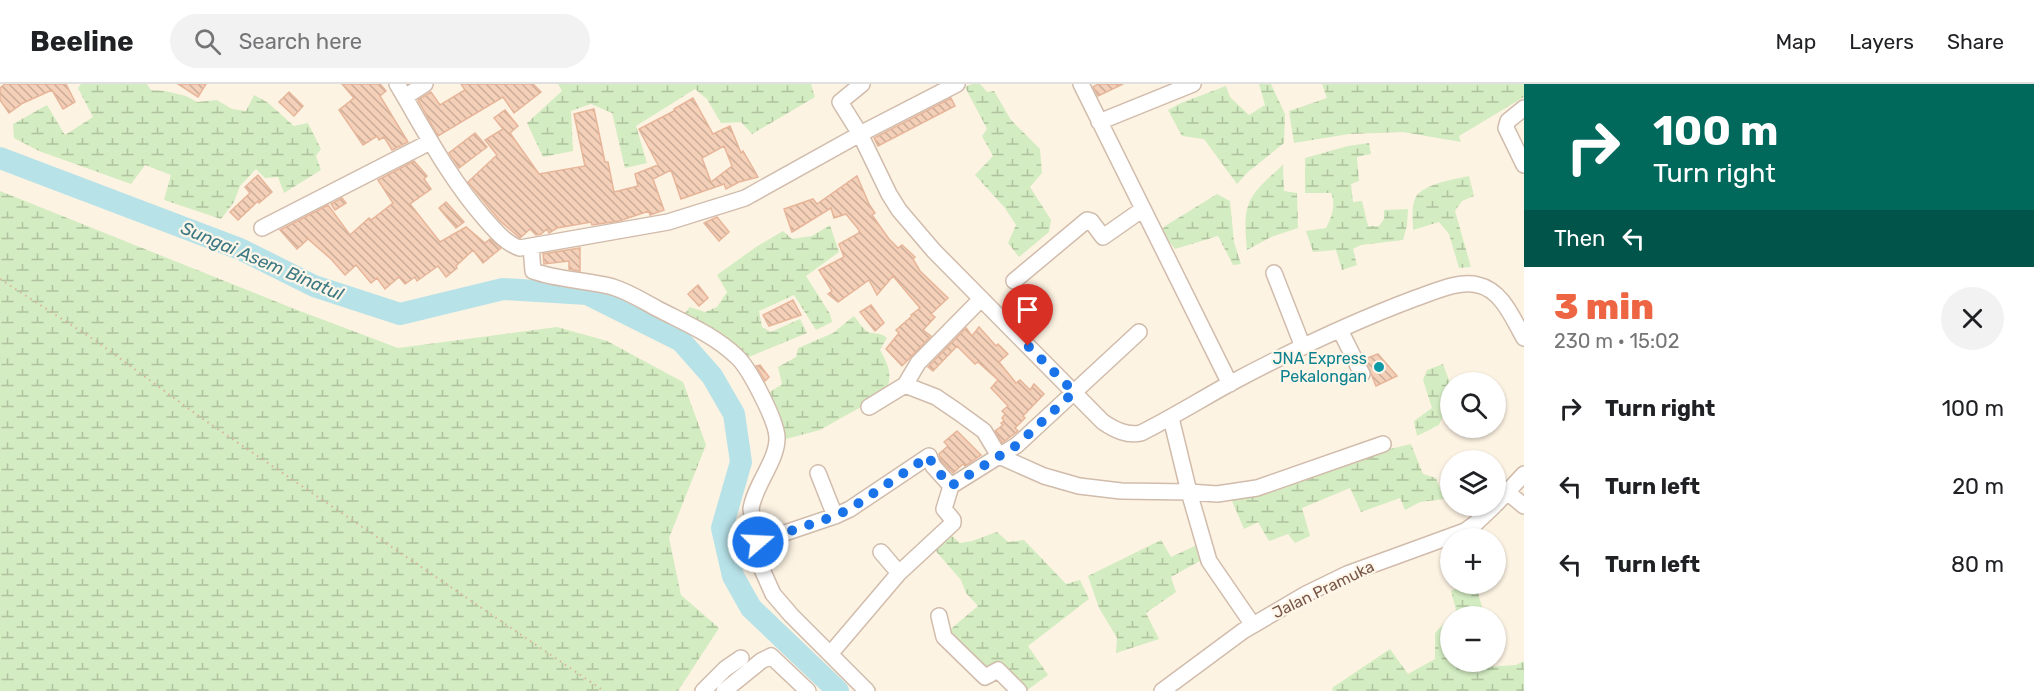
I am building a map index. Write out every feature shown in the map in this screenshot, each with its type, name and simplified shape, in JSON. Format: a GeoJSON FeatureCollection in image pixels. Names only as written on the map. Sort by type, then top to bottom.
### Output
{"type":"FeatureCollection","features":[{"type":"Feature","properties":{"kind":"street"},"geometry":{"type":"LineString","coordinates":[[425,84],[401,91],[450,174],[497,232],[516,247],[531,247],[668,222],[745,198],[860,134],[957,84]]}},
{"type":"Feature","properties":{"kind":"street"},"geometry":{"type":"LineString","coordinates":[[862,84],[840,102],[860,134],[889,195],[899,210],[934,251],[1103,422],[1123,433],[1131,435],[1141,433],[1303,347],[1384,310],[1441,289],[1469,284],[1486,288],[1500,297],[1524,338]]}},
{"type":"Feature","properties":{"kind":"street"},"geometry":{"type":"LineString","coordinates":[[1081,84],[1230,384]]}},
{"type":"Feature","properties":{"kind":"street"},"geometry":{"type":"LineString","coordinates":[[1099,122],[1193,84]]}},
{"type":"Feature","properties":{"kind":"street"},"geometry":{"type":"LineString","coordinates":[[1524,108],[1508,121],[1506,128],[1524,165]]}},
{"type":"Feature","properties":{"kind":"street"},"geometry":{"type":"LineString","coordinates":[[262,228],[430,142]]}},
{"type":"Feature","properties":{"kind":"street"},"geometry":{"type":"LineString","coordinates":[[1014,281],[1088,220],[1103,237],[1143,209]]}},
{"type":"Feature","properties":{"kind":"street"},"geometry":{"type":"LineString","coordinates":[[531,247],[533,271],[595,282],[634,295],[714,339],[742,362],[767,407],[777,437],[762,482],[752,501],[761,567],[774,594],[791,615],[867,691]]}},
{"type":"Feature","properties":{"kind":"street"},"geometry":{"type":"LineString","coordinates":[[1274,273],[1303,347]]}},
{"type":"Feature","properties":{"kind":"street"},"geometry":{"type":"LineString","coordinates":[[869,407],[904,385],[918,363],[981,299]]}},
{"type":"Feature","properties":{"kind":"street"},"geometry":{"type":"LineString","coordinates":[[1340,330],[1362,375]]}},
{"type":"Feature","properties":{"kind":"street"},"geometry":{"type":"LineString","coordinates":[[831,653],[872,607],[898,573],[953,524],[954,521],[944,509],[951,486],[1007,451],[1139,332]]}},
{"type":"Feature","properties":{"kind":"street"},"geometry":{"type":"LineString","coordinates":[[904,385],[936,397],[1044,476],[1079,486],[1121,490],[1188,486],[1217,494],[1257,488],[1383,444]]}},
{"type":"Feature","properties":{"kind":"street"},"geometry":{"type":"LineString","coordinates":[[1171,418],[1209,561],[1253,625]]}},
{"type":"Feature","properties":{"kind":"street"},"geometry":{"type":"LineString","coordinates":[[758,542],[835,516],[878,492],[929,456],[933,466],[951,486]]}},
{"type":"Feature","properties":{"kind":"street"},"geometry":{"type":"LineString","coordinates":[[818,473],[835,516]]}},
{"type":"Feature","properties":{"kind":"street","name":"Jalan Pramuka"},"geometry":{"type":"LineString","coordinates":[[1507,492],[1524,474]]}},
{"type":"Feature","properties":{"kind":"street"},"geometry":{"type":"LineString","coordinates":[[1507,492],[1524,507]]}},
{"type":"Feature","properties":{"kind":"street","name":"Jalan Pramuka"},"geometry":{"type":"LineString","coordinates":[[1162,691],[1181,686],[1219,648],[1306,594],[1347,574],[1465,531],[1483,516]]}},
{"type":"Feature","properties":{"kind":"street"},"geometry":{"type":"LineString","coordinates":[[881,552],[898,573]]}},
{"type":"Feature","properties":{"kind":"street"},"geometry":{"type":"LineString","coordinates":[[939,616],[942,633],[947,641],[985,677],[998,670],[1019,691]]}},
{"type":"Feature","properties":{"kind":"street"},"geometry":{"type":"LineString","coordinates":[[724,691],[761,661],[771,656],[808,691]]}},
{"type":"Feature","properties":{"kind":"street"},"geometry":{"type":"LineString","coordinates":[[703,691],[725,669],[741,658]]}},
{"type":"Feature","properties":{"kind":"path"},"geometry":{"type":"LineString","coordinates":[[0,279],[86,334],[220,430],[604,691]]}},
{"type":"Feature","properties":{"kind":"green space"},"geometry":{"type":"Polygon","coordinates":[[[81,84],[147,84],[151,90],[186,96],[197,102],[217,100],[232,109],[246,111],[254,95],[267,102],[294,126],[308,123],[321,149],[316,156],[321,170],[284,193],[278,177],[265,178],[256,169],[240,186],[234,202],[221,219],[164,200],[171,175],[145,165],[131,184],[39,151],[14,138],[13,124],[47,105],[65,135],[93,117],[78,88],[81,84]]]}},
{"type":"Feature","properties":{"kind":"green space"},"geometry":{"type":"Polygon","coordinates":[[[558,84],[811,84],[815,97],[752,134],[741,122],[721,123],[707,99],[695,89],[636,126],[647,163],[625,168],[612,113],[591,104],[571,111],[573,151],[543,157],[527,123],[562,91],[558,84]]]}},
{"type":"Feature","properties":{"kind":"green space"},"geometry":{"type":"Polygon","coordinates":[[[980,84],[987,92],[994,91],[1011,120],[1040,149],[1042,173],[1030,187],[1051,220],[1049,232],[1019,257],[1008,243],[1016,225],[1005,208],[975,175],[993,156],[982,136],[987,129],[965,87],[980,84]]]}},
{"type":"Feature","properties":{"kind":"green space"},"geometry":{"type":"Polygon","coordinates":[[[1259,84],[1271,84],[1285,114],[1284,143],[1248,172],[1237,184],[1204,139],[1182,136],[1168,110],[1226,86],[1230,97],[1249,115],[1265,105],[1259,84]]]}},
{"type":"Feature","properties":{"kind":"green space"},"geometry":{"type":"Polygon","coordinates":[[[1322,84],[1524,84],[1524,97],[1459,136],[1461,142],[1403,132],[1349,134],[1294,143],[1289,111],[1327,98],[1322,84]]]}},
{"type":"Feature","properties":{"kind":"green space"},"geometry":{"type":"Polygon","coordinates":[[[1369,143],[1371,154],[1357,157],[1359,181],[1351,184],[1353,202],[1362,201],[1368,226],[1379,226],[1384,219],[1384,210],[1408,209],[1407,225],[1403,240],[1361,245],[1353,249],[1357,265],[1342,270],[1336,250],[1313,252],[1306,231],[1326,228],[1332,215],[1333,202],[1331,193],[1305,193],[1305,158],[1348,146],[1369,143]]]}},
{"type":"Feature","properties":{"kind":"green space"},"geometry":{"type":"Polygon","coordinates":[[[1283,165],[1284,191],[1297,193],[1298,228],[1271,237],[1247,250],[1246,221],[1250,201],[1262,185],[1283,165]]]}},
{"type":"Feature","properties":{"kind":"green space"},"geometry":{"type":"Polygon","coordinates":[[[1469,176],[1474,196],[1462,201],[1455,211],[1471,267],[1459,268],[1449,234],[1439,222],[1413,230],[1413,208],[1414,200],[1425,189],[1469,176]]]}},
{"type":"Feature","properties":{"kind":"green space"},"geometry":{"type":"Polygon","coordinates":[[[0,191],[398,348],[557,327],[607,341],[683,382],[706,445],[669,538],[681,595],[719,628],[678,691],[0,691],[0,191]]]}},
{"type":"Feature","properties":{"kind":"green space"},"geometry":{"type":"Polygon","coordinates":[[[1217,194],[1230,201],[1234,242],[1241,264],[1233,265],[1218,236],[1175,249],[1161,231],[1165,226],[1217,194]]]}},
{"type":"Feature","properties":{"kind":"green space"},"geometry":{"type":"Polygon","coordinates":[[[830,225],[839,252],[806,276],[830,314],[832,322],[816,330],[794,295],[759,311],[762,327],[771,332],[800,319],[807,333],[744,359],[684,314],[690,307],[705,312],[717,307],[727,292],[717,275],[756,247],[783,231],[792,239],[812,236],[830,225]]]}},
{"type":"Feature","properties":{"kind":"green space"},"geometry":{"type":"Polygon","coordinates":[[[854,316],[867,331],[887,338],[880,350],[886,361],[890,377],[884,394],[820,430],[782,440],[767,394],[782,384],[778,367],[796,357],[798,348],[833,333],[854,316]]]}},
{"type":"Feature","properties":{"kind":"green space"},"geometry":{"type":"Polygon","coordinates":[[[1443,364],[1446,372],[1440,372],[1440,423],[1417,436],[1414,421],[1432,408],[1423,380],[1427,370],[1443,364]]]}},
{"type":"Feature","properties":{"kind":"green space"},"geometry":{"type":"Polygon","coordinates":[[[1411,444],[1423,474],[1436,478],[1440,488],[1440,500],[1420,502],[1405,510],[1400,498],[1361,512],[1350,488],[1302,508],[1310,536],[1295,543],[1288,534],[1269,541],[1258,522],[1244,529],[1232,501],[1234,497],[1279,490],[1386,450],[1411,444]]]}},
{"type":"Feature","properties":{"kind":"green space"},"geometry":{"type":"Polygon","coordinates":[[[997,532],[1008,542],[1024,540],[1066,584],[1080,580],[1089,599],[1028,646],[1048,675],[1026,691],[997,676],[939,639],[978,606],[966,593],[961,580],[934,549],[950,534],[960,543],[997,532]]]}},
{"type":"Feature","properties":{"kind":"green space"},"geometry":{"type":"Polygon","coordinates":[[[1161,540],[1171,557],[1201,543],[1205,558],[1171,577],[1176,592],[1146,613],[1159,639],[1116,653],[1117,638],[1099,608],[1088,576],[1161,540]]]}},
{"type":"Feature","properties":{"kind":"green space"},"geometry":{"type":"Polygon","coordinates":[[[1452,594],[1479,594],[1482,606],[1455,606],[1452,594]]]}},
{"type":"Feature","properties":{"kind":"green space"},"geometry":{"type":"Polygon","coordinates":[[[1440,628],[1440,672],[1506,672],[1506,666],[1516,665],[1524,661],[1524,691],[1333,691],[1332,688],[1390,649],[1408,674],[1435,659],[1435,633],[1440,628]]]}},
{"type":"Feature","properties":{"kind":"building"},"geometry":{"type":"Polygon","coordinates":[[[5,84],[66,84],[75,102],[63,109],[52,90],[23,103],[9,113],[0,100],[0,88],[5,84]]]}},
{"type":"Feature","properties":{"kind":"building"},"geometry":{"type":"Polygon","coordinates":[[[178,84],[206,84],[198,97],[178,84]]]}},
{"type":"Feature","properties":{"kind":"building"},"geometry":{"type":"Polygon","coordinates":[[[342,84],[380,84],[386,91],[380,96],[408,142],[392,150],[384,137],[379,140],[377,136],[363,145],[339,110],[354,98],[342,84]]]}},
{"type":"Feature","properties":{"kind":"building"},"geometry":{"type":"Polygon","coordinates":[[[461,84],[533,84],[541,92],[514,113],[503,97],[438,136],[418,100],[431,92],[440,105],[465,90],[461,84]]]}},
{"type":"Feature","properties":{"kind":"building"},"geometry":{"type":"Polygon","coordinates":[[[1098,84],[1123,84],[1098,96],[1093,87],[1098,84]]]}},
{"type":"Feature","properties":{"kind":"building"},"geometry":{"type":"Polygon","coordinates":[[[289,92],[303,106],[294,116],[279,102],[289,92]]]}},
{"type":"Feature","properties":{"kind":"building"},"geometry":{"type":"Polygon","coordinates":[[[693,98],[713,134],[730,126],[741,153],[743,151],[758,177],[739,182],[726,189],[724,184],[681,199],[671,170],[653,179],[664,210],[650,215],[649,211],[619,221],[592,225],[591,222],[557,228],[549,233],[547,229],[536,235],[530,229],[520,238],[500,221],[468,182],[497,155],[485,140],[503,129],[494,118],[505,110],[518,126],[510,133],[539,174],[585,166],[574,114],[594,109],[614,192],[638,186],[635,174],[658,165],[639,129],[693,98]],[[724,146],[702,158],[711,182],[732,166],[724,146]]]}},
{"type":"Feature","properties":{"kind":"building"},"geometry":{"type":"Polygon","coordinates":[[[951,98],[955,106],[878,146],[874,138],[951,98]]]}},
{"type":"Feature","properties":{"kind":"building"},"geometry":{"type":"Polygon","coordinates":[[[475,133],[487,147],[459,168],[449,153],[475,133]]]}},
{"type":"Feature","properties":{"kind":"building"},"geometry":{"type":"Polygon","coordinates":[[[414,161],[427,176],[424,179],[431,189],[410,204],[440,242],[466,227],[485,243],[490,239],[501,248],[483,263],[473,250],[446,277],[438,266],[417,281],[415,277],[405,284],[399,277],[385,289],[377,278],[371,283],[356,265],[345,275],[308,239],[297,249],[280,230],[328,205],[350,235],[369,218],[371,220],[393,203],[378,180],[414,161]]]}},
{"type":"Feature","properties":{"kind":"building"},"geometry":{"type":"Polygon","coordinates":[[[258,175],[272,192],[259,203],[258,201],[238,220],[230,212],[250,193],[245,187],[258,175]]]}},
{"type":"Feature","properties":{"kind":"building"},"geometry":{"type":"Polygon","coordinates":[[[857,176],[875,213],[872,215],[889,239],[898,248],[902,245],[915,257],[913,259],[920,271],[948,298],[931,314],[935,317],[923,330],[931,336],[902,366],[886,349],[899,333],[896,330],[920,308],[893,276],[877,295],[869,280],[838,302],[828,294],[832,291],[819,270],[844,257],[839,244],[859,233],[859,230],[846,214],[834,218],[831,208],[792,232],[784,209],[813,199],[817,204],[857,176]]]}},
{"type":"Feature","properties":{"kind":"building"},"geometry":{"type":"Polygon","coordinates":[[[342,198],[346,203],[335,210],[331,204],[342,198]]]}},
{"type":"Feature","properties":{"kind":"building"},"geometry":{"type":"Polygon","coordinates":[[[446,202],[464,222],[456,228],[439,208],[446,202]]]}},
{"type":"Feature","properties":{"kind":"building"},"geometry":{"type":"Polygon","coordinates":[[[717,217],[729,232],[719,241],[704,223],[717,217]]]}},
{"type":"Feature","properties":{"kind":"building"},"geometry":{"type":"Polygon","coordinates":[[[580,248],[580,271],[569,269],[569,261],[544,264],[543,254],[580,248]]]}},
{"type":"Feature","properties":{"kind":"building"},"geometry":{"type":"Polygon","coordinates":[[[698,285],[708,298],[699,306],[688,294],[698,285]]]}},
{"type":"Feature","properties":{"kind":"building"},"geometry":{"type":"Polygon","coordinates":[[[793,300],[801,315],[769,326],[763,315],[793,300]]]}},
{"type":"Feature","properties":{"kind":"building"},"geometry":{"type":"Polygon","coordinates":[[[871,305],[884,323],[875,331],[860,312],[871,305]]]}},
{"type":"Feature","properties":{"kind":"building"},"geometry":{"type":"Polygon","coordinates":[[[979,327],[996,346],[998,344],[1008,354],[999,362],[1016,383],[1020,380],[1030,390],[1034,384],[1044,394],[1023,416],[1025,418],[1015,428],[1018,431],[1002,443],[995,431],[1003,425],[1001,423],[1004,421],[1002,418],[1005,414],[1002,411],[1008,406],[991,388],[998,380],[978,362],[975,364],[957,346],[933,371],[928,367],[966,328],[972,336],[979,327]]]}},
{"type":"Feature","properties":{"kind":"building","name":"JNA Express Pekalongan"},"geometry":{"type":"Polygon","coordinates":[[[1378,354],[1397,376],[1376,386],[1365,359],[1378,354]]]}},
{"type":"Feature","properties":{"kind":"building"},"geometry":{"type":"Polygon","coordinates":[[[760,365],[769,377],[765,381],[756,366],[760,365]]]}},
{"type":"Feature","properties":{"kind":"building"},"geometry":{"type":"Polygon","coordinates":[[[957,431],[981,455],[965,466],[963,464],[953,473],[941,461],[939,454],[948,446],[944,442],[957,431]]]}},
{"type":"Feature","properties":{"kind":"waterway","name":"Sungai Asem Binatul"},"geometry":{"type":"LineString","coordinates":[[0,158],[240,249],[314,286],[400,314],[503,289],[587,294],[681,341],[712,376],[734,414],[741,462],[722,528],[733,576],[751,608],[838,691]]}},
{"type":"Feature","properties":{"kind":"place","name":"JNA Express Pekalongan"},"geometry":{"type":"Point","coordinates":[1379,367]}},
{"type":"Feature","properties":{"kind":"route"},"geometry":{"type":"LineString","coordinates":[[758,542],[850,509],[929,456],[933,466],[951,486],[1006,453],[1074,392],[1028,346]]}}]}
